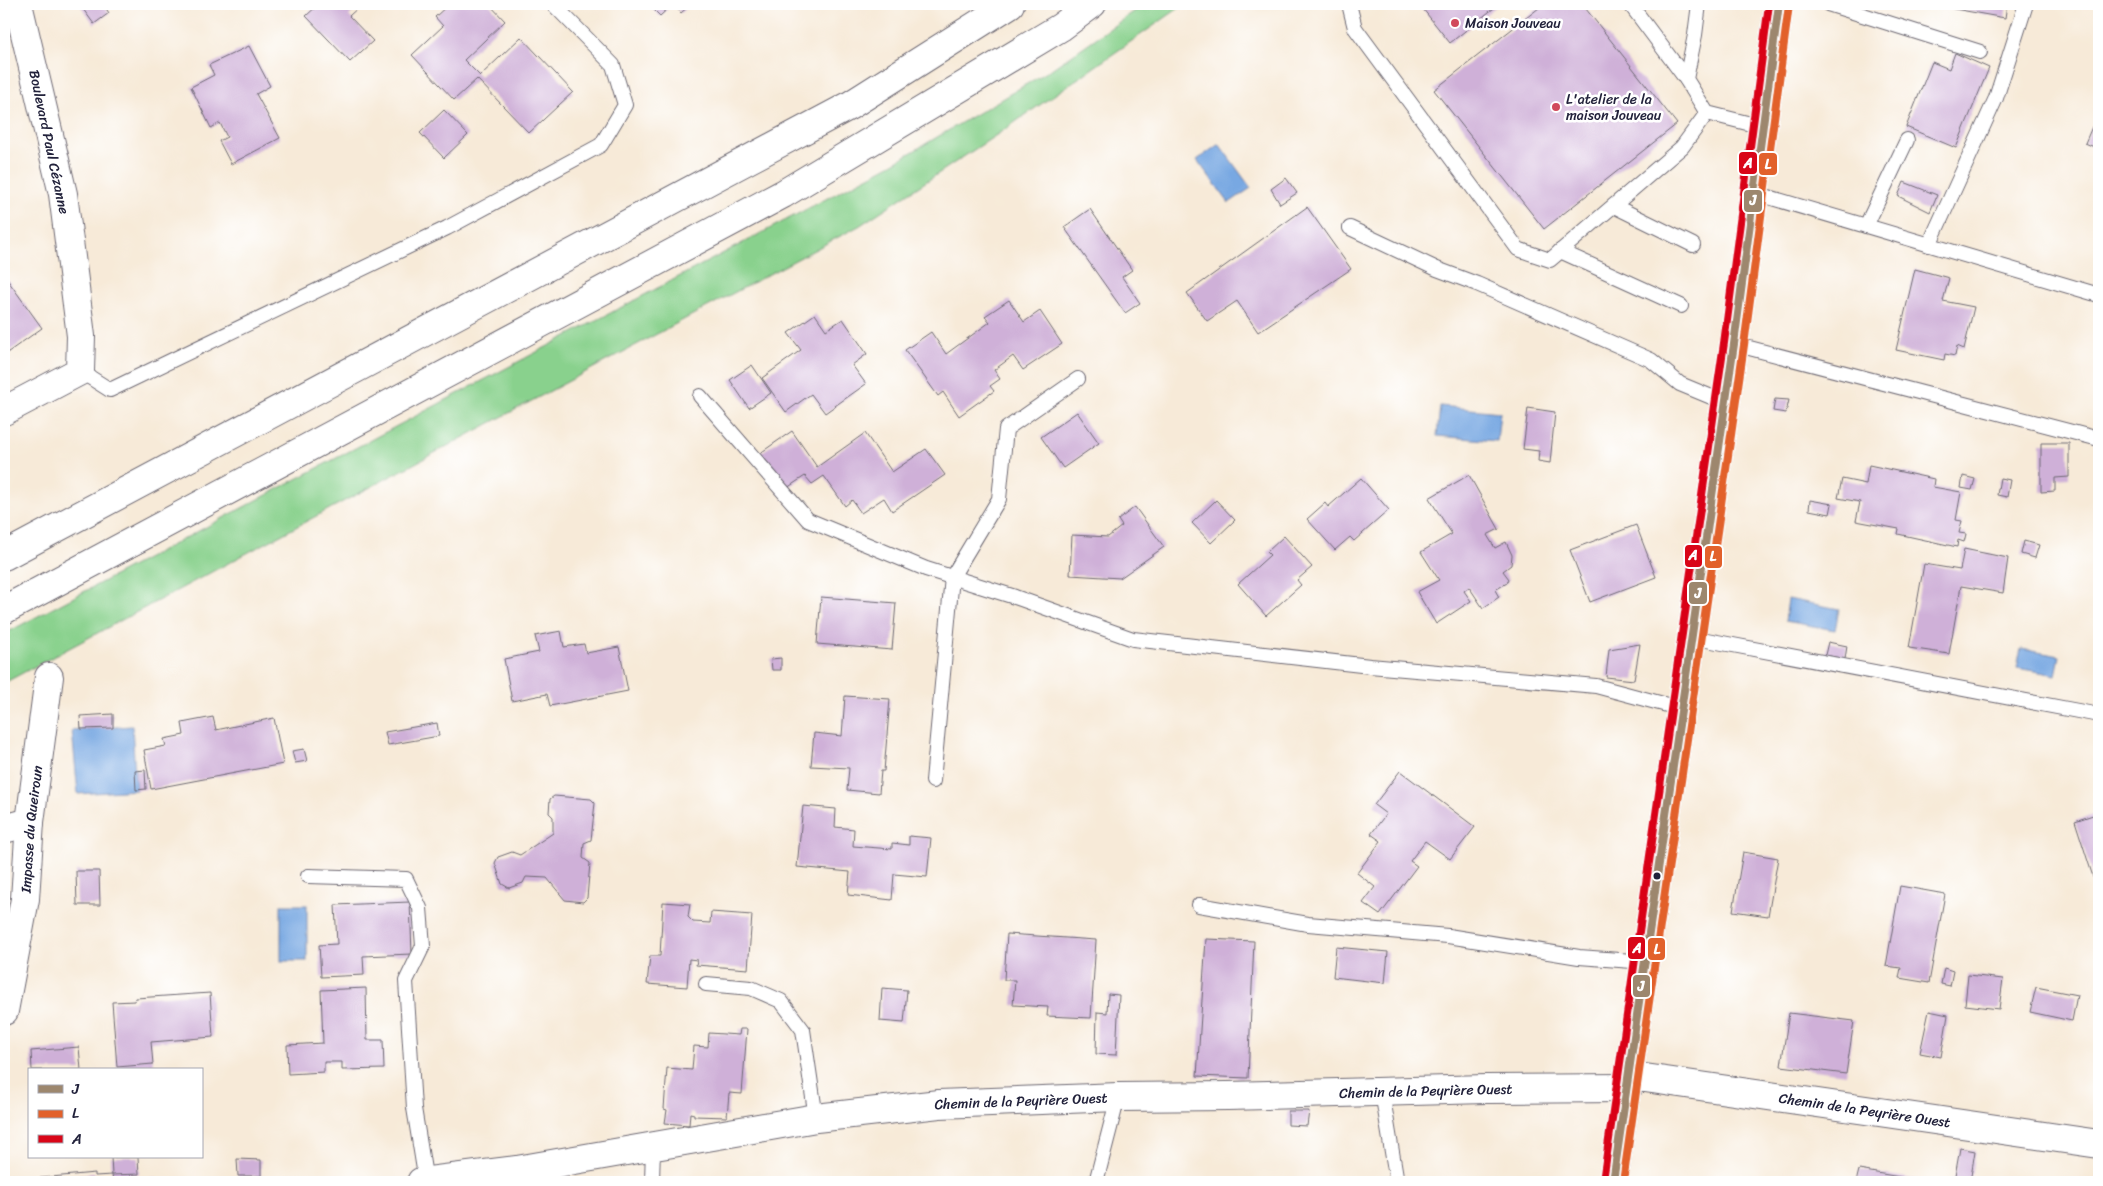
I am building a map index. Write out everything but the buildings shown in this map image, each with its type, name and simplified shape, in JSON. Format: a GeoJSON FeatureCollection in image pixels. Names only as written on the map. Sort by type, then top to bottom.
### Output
{"type":"FeatureCollection","features":[{"type":"Feature","properties":{"kind":"main road","name":"Boulevard Paul Cézanne"},"geometry":{"type":"LineString","coordinates":[[18,4],[64,194],[82,336],[80,371]]}},
{"type":"Feature","properties":{"kind":"main road"},"geometry":{"type":"LineString","coordinates":[[4,556],[849,106],[1010,4]]}},
{"type":"Feature","properties":{"kind":"main road"},"geometry":{"type":"LineString","coordinates":[[4,610],[783,194],[1061,27],[1092,4]]}},
{"type":"Feature","properties":{"kind":"main road"},"geometry":{"type":"LineString","coordinates":[[1613,1182],[1726,403],[1779,4]]}},
{"type":"Feature","properties":{"kind":"main road"},"geometry":{"type":"LineString","coordinates":[[4,411],[80,371]]}},
{"type":"Feature","properties":{"kind":"main road","name":"Impasse du Queiroun"},"geometry":{"type":"LineString","coordinates":[[4,1012],[24,899],[30,822],[49,677]]}},
{"type":"Feature","properties":{"kind":"main road"},"geometry":{"type":"LineString","coordinates":[[4,829],[30,822]]}},
{"type":"Feature","properties":{"kind":"main road","name":"Chemin de la Peyrière Ouest"},"geometry":{"type":"LineString","coordinates":[[423,1182],[517,1170],[816,1118],[939,1104],[1118,1097],[1382,1092],[1628,1083],[1655,1079],[2099,1144]]}},
{"type":"Feature","properties":{"kind":"lane"},"geometry":{"type":"LineString","coordinates":[[80,371],[110,390],[447,228],[601,145],[625,106],[613,65],[554,4]]}},
{"type":"Feature","properties":{"kind":"lane"},"geometry":{"type":"LineString","coordinates":[[1349,4],[1354,28],[1518,249],[1550,260],[1682,147],[1708,113]]}},
{"type":"Feature","properties":{"kind":"lane"},"geometry":{"type":"LineString","coordinates":[[1630,4],[1686,79],[1708,113],[1763,127]]}},
{"type":"Feature","properties":{"kind":"lane"},"geometry":{"type":"LineString","coordinates":[[1686,79],[1696,36],[1699,4]]}},
{"type":"Feature","properties":{"kind":"lane"},"geometry":{"type":"LineString","coordinates":[[1828,4],[1980,52]]}},
{"type":"Feature","properties":{"kind":"lane"},"geometry":{"type":"LineString","coordinates":[[1929,245],[1996,98],[2026,4]]}},
{"type":"Feature","properties":{"kind":"lane"},"geometry":{"type":"LineString","coordinates":[[1866,226],[1907,140]]}},
{"type":"Feature","properties":{"kind":"lane"},"geometry":{"type":"LineString","coordinates":[[1755,193],[2099,295]]}},
{"type":"Feature","properties":{"kind":"lane"},"geometry":{"type":"LineString","coordinates":[[1614,206],[1693,245]]}},
{"type":"Feature","properties":{"kind":"lane"},"geometry":{"type":"LineString","coordinates":[[1350,228],[1437,269],[1477,284],[1651,360],[1680,384],[1726,403]]}},
{"type":"Feature","properties":{"kind":"lane"},"geometry":{"type":"LineString","coordinates":[[1560,252],[1681,306]]}},
{"type":"Feature","properties":{"kind":"lane"},"geometry":{"type":"LineString","coordinates":[[1734,344],[2099,439]]}},
{"type":"Feature","properties":{"kind":"lane"},"geometry":{"type":"LineString","coordinates":[[933,781],[952,577],[999,499],[1006,429],[1078,379]]}},
{"type":"Feature","properties":{"kind":"lane"},"geometry":{"type":"LineString","coordinates":[[700,396],[808,520],[926,569],[1133,639],[1370,666],[1596,686],[1682,710]]}},
{"type":"Feature","properties":{"kind":"lane"},"geometry":{"type":"LineString","coordinates":[[1691,637],[2099,715]]}},
{"type":"Feature","properties":{"kind":"lane"},"geometry":{"type":"LineString","coordinates":[[308,876],[406,879],[420,908],[423,946],[406,981],[414,1108],[423,1182]]}},
{"type":"Feature","properties":{"kind":"lane"},"geometry":{"type":"LineString","coordinates":[[1199,905],[1308,924],[1448,936],[1579,957],[1646,962]]}},
{"type":"Feature","properties":{"kind":"lane"},"geometry":{"type":"LineString","coordinates":[[706,984],[751,988],[781,1001],[803,1030],[816,1118]]}},
{"type":"Feature","properties":{"kind":"lane"},"geometry":{"type":"LineString","coordinates":[[1382,1092],[1398,1182]]}},
{"type":"Feature","properties":{"kind":"lane"},"geometry":{"type":"LineString","coordinates":[[1096,1182],[1118,1097]]}},
{"type":"Feature","properties":{"kind":"lane"},"geometry":{"type":"LineString","coordinates":[[652,1182],[653,1146]]}},
{"type":"Feature","properties":{"kind":"green space"},"geometry":{"type":"Polygon","coordinates":[[[1145,4],[1185,4],[1001,132],[859,226],[4,683],[4,634],[890,165],[1047,72],[1145,4]]]}},
{"type":"Feature","properties":{"kind":"water"},"geometry":{"type":"Polygon","coordinates":[[[1219,144],[1251,188],[1229,203],[1197,160],[1219,144]]]}},
{"type":"Feature","properties":{"kind":"water"},"geometry":{"type":"Polygon","coordinates":[[[1440,406],[1500,412],[1497,441],[1437,436],[1440,406]]]}},
{"type":"Feature","properties":{"kind":"water"},"geometry":{"type":"Polygon","coordinates":[[[1788,599],[1839,609],[1835,630],[1785,621],[1788,599]]]}},
{"type":"Feature","properties":{"kind":"water"},"geometry":{"type":"Polygon","coordinates":[[[2021,649],[2060,656],[2056,675],[2017,668],[2021,649]]]}},
{"type":"Feature","properties":{"kind":"water"},"geometry":{"type":"Polygon","coordinates":[[[132,726],[136,790],[78,794],[72,730],[132,726]]]}},
{"type":"Feature","properties":{"kind":"water"},"geometry":{"type":"Polygon","coordinates":[[[281,905],[307,905],[307,961],[281,961],[281,905]]]}},
{"type":"Feature","properties":{"kind":"transit line","name":"A"},"geometry":{"type":"LineString","coordinates":[[1603,1181],[1724,343],[1769,4]]}},
{"type":"Feature","properties":{"kind":"transit line","name":"J"},"geometry":{"type":"LineString","coordinates":[[1613,1182],[1734,344],[1779,4]]}},
{"type":"Feature","properties":{"kind":"transit line","name":"L"},"geometry":{"type":"LineString","coordinates":[[1623,1182],[1744,345],[1789,5]]}},
{"type":"Feature","properties":{"kind":"place","name":"Maison Jouveau"},"geometry":{"type":"Point","coordinates":[1455,23]}},
{"type":"Feature","properties":{"kind":"place","name":"L'atelier de la maison Jouveau"},"geometry":{"type":"Point","coordinates":[1556,107]}}]}
